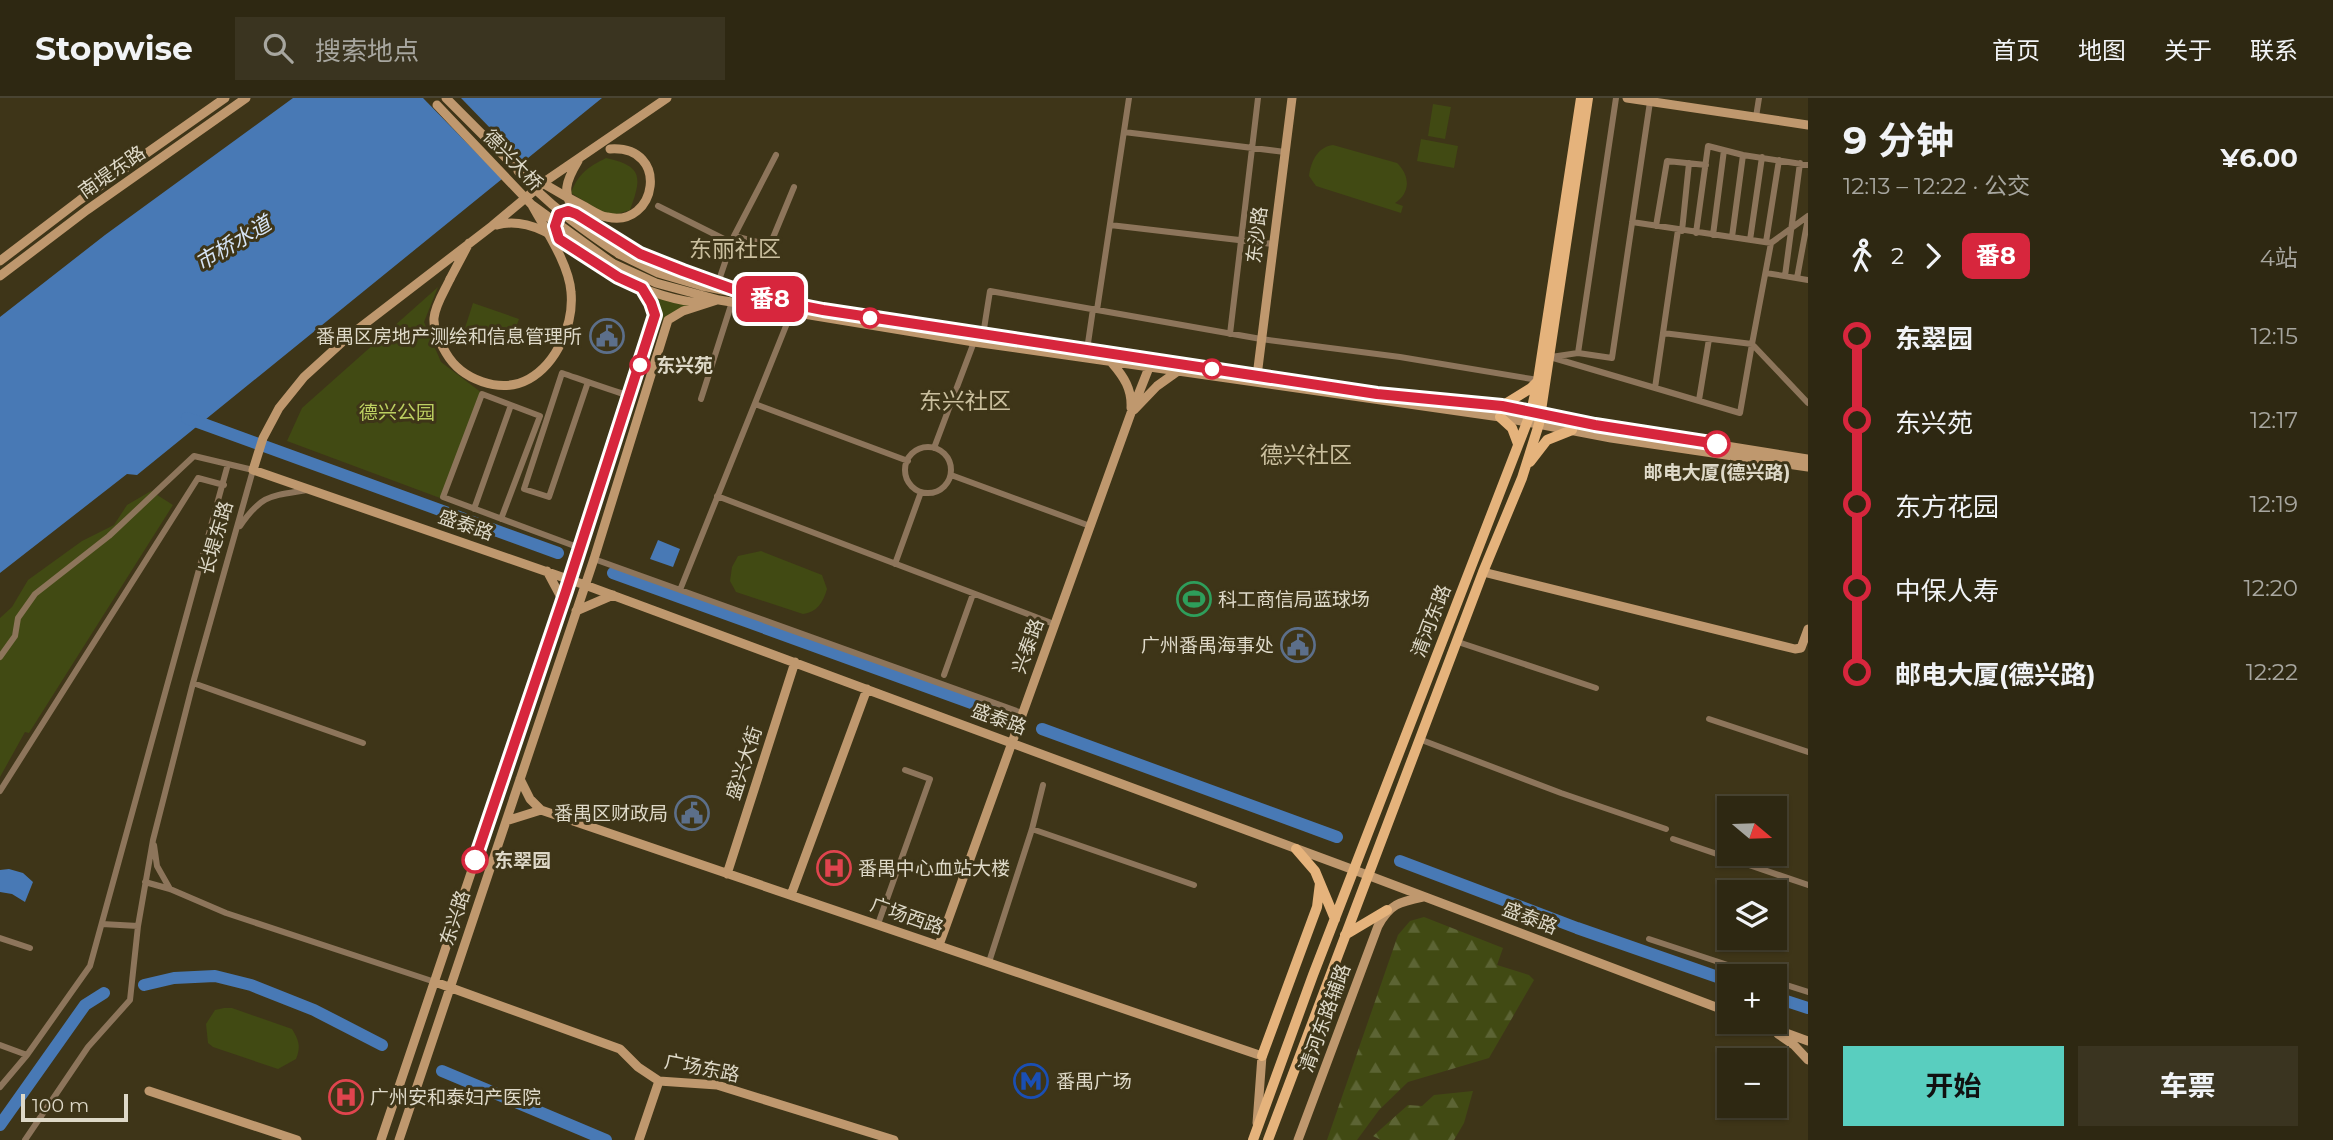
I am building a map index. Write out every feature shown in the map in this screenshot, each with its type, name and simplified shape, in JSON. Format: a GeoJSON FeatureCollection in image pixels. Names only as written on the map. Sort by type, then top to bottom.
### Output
{"type":"FeatureCollection","features":[{"type":"Feature","properties":{"kind":"main road","name":"南堤东路"},"geometry":{"type":"LineString","coordinates":[[0,261],[80,200],[225,98]]}},
{"type":"Feature","properties":{"kind":"main road","name":"南堤东路"},"geometry":{"type":"LineString","coordinates":[[0,276],[87,210],[246,98]]}},
{"type":"Feature","properties":{"kind":"main road","name":"德兴大桥"},"geometry":{"type":"LineString","coordinates":[[430,98],[532,205],[612,263],[656,283],[719,300],[974,342],[1112,363],[1151,364]]}},
{"type":"Feature","properties":{"kind":"main road","name":"德兴大桥"},"geometry":{"type":"LineString","coordinates":[[446,98],[542,198],[619,254],[658,273],[702,286],[752,296]]}},
{"type":"Feature","properties":{"kind":"main road","name":"长堤东路"},"geometry":{"type":"LineString","coordinates":[[254,466],[263,438],[279,408],[304,377],[349,335],[492,226],[547,180],[667,98]]}},
{"type":"Feature","properties":{"kind":"main road","name":"东沙路"},"geometry":{"type":"LineString","coordinates":[[1257,376],[1292,98]]}},
{"type":"Feature","properties":{"kind":"main road","name":"清河东路"},"geometry":{"type":"LineString","coordinates":[[1253,1138],[1372,820],[1518,443],[1534,418],[1581,98]]}},
{"type":"Feature","properties":{"kind":"main road","name":"清河东路"},"geometry":{"type":"LineString","coordinates":[[1269,1140],[1419,739],[1522,478],[1550,357],[1588,98]]}},
{"type":"Feature","properties":{"kind":"main road"},"geometry":{"type":"LineString","coordinates":[[1627,98],[1808,125]]}},
{"type":"Feature","properties":{"kind":"main road"},"geometry":{"type":"LineString","coordinates":[[508,160],[547,187],[606,217],[626,217],[638,211],[652,184],[648,165],[629,151],[610,149],[582,156],[566,191],[568,204],[576,214]]}},
{"type":"Feature","properties":{"kind":"main road"},"geometry":{"type":"LineString","coordinates":[[518,204],[516,212],[520,224]]}},
{"type":"Feature","properties":{"kind":"main road"},"geometry":{"type":"LineString","coordinates":[[471,240],[434,316],[439,339],[456,368],[473,379],[494,384],[518,383],[529,379],[552,356],[566,332],[571,291],[562,264],[532,205]]}},
{"type":"Feature","properties":{"kind":"main road"},"geometry":{"type":"LineString","coordinates":[[559,239],[555,226],[559,214],[568,211],[640,254],[752,296],[850,315],[1087,350],[1178,372],[1501,412],[1538,380]]}},
{"type":"Feature","properties":{"kind":"main road"},"geometry":{"type":"LineString","coordinates":[[492,226],[520,224],[559,239],[618,277],[642,288],[688,302],[706,303]]}},
{"type":"Feature","properties":{"kind":"main road","name":"东兴路"},"geometry":{"type":"LineString","coordinates":[[381,1140],[563,601],[655,315],[642,288]]}},
{"type":"Feature","properties":{"kind":"main road","name":"东兴路"},"geometry":{"type":"LineString","coordinates":[[399,1140],[594,559],[668,320],[683,311],[719,300]]}},
{"type":"Feature","properties":{"kind":"main road"},"geometry":{"type":"LineString","coordinates":[[1112,363],[1121,373],[1131,396],[1130,413]]}},
{"type":"Feature","properties":{"kind":"main road"},"geometry":{"type":"LineString","coordinates":[[1151,364],[1257,376],[1808,459]]}},
{"type":"Feature","properties":{"kind":"main road","name":"兴泰路"},"geometry":{"type":"LineString","coordinates":[[939,945],[1130,413],[1151,364]]}},
{"type":"Feature","properties":{"kind":"main road"},"geometry":{"type":"LineString","coordinates":[[1130,413],[1157,386],[1178,372]]}},
{"type":"Feature","properties":{"kind":"main road"},"geometry":{"type":"LineString","coordinates":[[1501,412],[1513,428],[1518,443]]}},
{"type":"Feature","properties":{"kind":"main road"},"geometry":{"type":"LineString","coordinates":[[1534,418],[1572,430],[1808,467]]}},
{"type":"Feature","properties":{"kind":"main road"},"geometry":{"type":"LineString","coordinates":[[1507,473],[1522,478],[1547,440],[1572,430]]}},
{"type":"Feature","properties":{"kind":"main road","name":"盛泰路"},"geometry":{"type":"LineString","coordinates":[[254,466],[309,489],[570,579],[1012,742],[1717,1007]]}},
{"type":"Feature","properties":{"kind":"main road"},"geometry":{"type":"LineString","coordinates":[[589,520],[604,526]]}},
{"type":"Feature","properties":{"kind":"main road"},"geometry":{"type":"LineString","coordinates":[[547,571],[563,601]]}},
{"type":"Feature","properties":{"kind":"main road"},"geometry":{"type":"LineString","coordinates":[[1483,572],[1795,649],[1801,648],[1808,629]]}},
{"type":"Feature","properties":{"kind":"main road"},"geometry":{"type":"LineString","coordinates":[[576,611],[613,595]]}},
{"type":"Feature","properties":{"kind":"main road"},"geometry":{"type":"LineString","coordinates":[[550,638],[565,643]]}},
{"type":"Feature","properties":{"kind":"main road","name":"盛兴大街"},"geometry":{"type":"LineString","coordinates":[[727,874],[795,662]]}},
{"type":"Feature","properties":{"kind":"main road"},"geometry":{"type":"LineString","coordinates":[[791,895],[867,689]]}},
{"type":"Feature","properties":{"kind":"main road"},"geometry":{"type":"LineString","coordinates":[[506,821],[541,810],[530,799],[520,779]]}},
{"type":"Feature","properties":{"kind":"main road","name":"广场西路"},"geometry":{"type":"LineString","coordinates":[[541,810],[1262,1056]]}},
{"type":"Feature","properties":{"kind":"main road"},"geometry":{"type":"LineString","coordinates":[[1372,820],[1387,825]]}},
{"type":"Feature","properties":{"kind":"main road"},"geometry":{"type":"LineString","coordinates":[[1296,849],[1315,871],[1335,919]]}},
{"type":"Feature","properties":{"kind":"main road"},"geometry":{"type":"LineString","coordinates":[[1253,1138],[1262,1056],[1317,907],[1320,883]]}},
{"type":"Feature","properties":{"kind":"main road"},"geometry":{"type":"LineString","coordinates":[[1344,936],[1387,910],[1424,896]]}},
{"type":"Feature","properties":{"kind":"main road","name":"清河东路辅路"},"geometry":{"type":"LineString","coordinates":[[1298,1140],[1372,940],[1387,910]]}},
{"type":"Feature","properties":{"kind":"main road"},"geometry":{"type":"LineString","coordinates":[[1294,968],[1313,975]]}},
{"type":"Feature","properties":{"kind":"main road","name":"广场东路"},"geometry":{"type":"LineString","coordinates":[[435,982],[620,1048],[638,1067],[659,1081],[717,1085],[874,1137],[894,1140]]}},
{"type":"Feature","properties":{"kind":"main road"},"geometry":{"type":"LineString","coordinates":[[1778,1034],[1794,1045],[1808,1060]]}},
{"type":"Feature","properties":{"kind":"main road"},"geometry":{"type":"LineString","coordinates":[[1787,1034],[1808,1041]]}},
{"type":"Feature","properties":{"kind":"main road"},"geometry":{"type":"LineString","coordinates":[[639,1140],[659,1081]]}},
{"type":"Feature","properties":{"kind":"main road"},"geometry":{"type":"LineString","coordinates":[[149,1091],[297,1140]]}},
{"type":"Feature","properties":{"kind":"street"},"geometry":{"type":"LineString","coordinates":[[1087,350],[1110,225],[1129,98]]}},
{"type":"Feature","properties":{"kind":"street"},"geometry":{"type":"LineString","coordinates":[[1230,334],[1258,98]]}},
{"type":"Feature","properties":{"kind":"street"},"geometry":{"type":"LineString","coordinates":[[1578,353],[1616,98]]}},
{"type":"Feature","properties":{"kind":"street"},"geometry":{"type":"LineString","coordinates":[[1756,117],[1759,98]]}},
{"type":"Feature","properties":{"kind":"street"},"geometry":{"type":"LineString","coordinates":[[1550,357],[1578,353],[1612,358],[1650,102]]}},
{"type":"Feature","properties":{"kind":"street"},"geometry":{"type":"LineString","coordinates":[[1124,132],[1285,152]]}},
{"type":"Feature","properties":{"kind":"street"},"geometry":{"type":"LineString","coordinates":[[1696,233],[1708,146],[1743,155],[1804,164],[1790,229],[1785,276]]}},
{"type":"Feature","properties":{"kind":"street"},"geometry":{"type":"LineString","coordinates":[[1713,235],[1724,150]]}},
{"type":"Feature","properties":{"kind":"street"},"geometry":{"type":"LineString","coordinates":[[718,284],[733,239],[776,155]]}},
{"type":"Feature","properties":{"kind":"street"},"geometry":{"type":"LineString","coordinates":[[1732,237],[1743,155]]}},
{"type":"Feature","properties":{"kind":"street"},"geometry":{"type":"LineString","coordinates":[[1750,240],[1762,157]]}},
{"type":"Feature","properties":{"kind":"street"},"geometry":{"type":"LineString","coordinates":[[1550,357],[1740,413],[1766,273],[1779,160]]}},
{"type":"Feature","properties":{"kind":"street"},"geometry":{"type":"LineString","coordinates":[[1656,226],[1667,161],[1706,165]]}},
{"type":"Feature","properties":{"kind":"street"},"geometry":{"type":"LineString","coordinates":[[1655,388],[1689,163]]}},
{"type":"Feature","properties":{"kind":"street"},"geometry":{"type":"LineString","coordinates":[[658,206],[733,239],[770,245],[794,187]]}},
{"type":"Feature","properties":{"kind":"street"},"geometry":{"type":"LineString","coordinates":[[1632,222],[1769,242],[1808,217]]}},
{"type":"Feature","properties":{"kind":"street"},"geometry":{"type":"LineString","coordinates":[[1797,278],[1808,217]]}},
{"type":"Feature","properties":{"kind":"street"},"geometry":{"type":"LineString","coordinates":[[1110,225],[1273,244]]}},
{"type":"Feature","properties":{"kind":"street"},"geometry":{"type":"LineString","coordinates":[[1766,273],[1808,280]]}},
{"type":"Feature","properties":{"kind":"street"},"geometry":{"type":"LineString","coordinates":[[983,335],[990,291],[1261,340],[1400,357],[1538,380]]}},
{"type":"Feature","properties":{"kind":"street"},"geometry":{"type":"LineString","coordinates":[[701,399],[732,302]]}},
{"type":"Feature","properties":{"kind":"street"},"geometry":{"type":"LineString","coordinates":[[681,590],[792,312]]}},
{"type":"Feature","properties":{"kind":"street"},"geometry":{"type":"LineString","coordinates":[[1663,333],[1752,344],[1808,403]]}},
{"type":"Feature","properties":{"kind":"street"},"geometry":{"type":"LineString","coordinates":[[1699,400],[1709,339]]}},
{"type":"Feature","properties":{"kind":"street"},"geometry":{"type":"LineString","coordinates":[[934,448],[974,342]]}},
{"type":"Feature","properties":{"kind":"street"},"geometry":{"type":"LineString","coordinates":[[588,382],[549,497],[523,489],[562,373],[630,396]]}},
{"type":"Feature","properties":{"kind":"street"},"geometry":{"type":"LineString","coordinates":[[501,519],[540,416],[482,394],[443,497],[474,509],[501,519],[580,548]]}},
{"type":"Feature","properties":{"kind":"street"},"geometry":{"type":"LineString","coordinates":[[755,404],[908,461]]}},
{"type":"Feature","properties":{"kind":"street"},"geometry":{"type":"LineString","coordinates":[[474,509],[511,405]]}},
{"type":"Feature","properties":{"kind":"street"},"geometry":{"type":"LineString","coordinates":[[934,448],[946,455],[951,475],[940,490],[921,492],[909,482],[906,475],[908,461],[921,449],[934,448]]}},
{"type":"Feature","properties":{"kind":"street"},"geometry":{"type":"LineString","coordinates":[[0,657],[15,636],[18,618],[35,594],[110,536],[194,456],[228,464],[254,466]]}},
{"type":"Feature","properties":{"kind":"street"},"geometry":{"type":"LineString","coordinates":[[0,1087],[27,1055],[90,966],[228,464]]}},
{"type":"Feature","properties":{"kind":"street","name":"长堤东路"},"geometry":{"type":"LineString","coordinates":[[170,888],[157,866],[153,840],[193,683],[254,466]]}},
{"type":"Feature","properties":{"kind":"street"},"geometry":{"type":"LineString","coordinates":[[951,475],[1090,526]]}},
{"type":"Feature","properties":{"kind":"street"},"geometry":{"type":"LineString","coordinates":[[0,791],[198,478],[224,485]]}},
{"type":"Feature","properties":{"kind":"street"},"geometry":{"type":"LineString","coordinates":[[237,530],[255,505],[264,499],[309,489]]}},
{"type":"Feature","properties":{"kind":"street"},"geometry":{"type":"LineString","coordinates":[[895,564],[921,492]]}},
{"type":"Feature","properties":{"kind":"street"},"geometry":{"type":"LineString","coordinates":[[717,496],[1054,625]]}},
{"type":"Feature","properties":{"kind":"street"},"geometry":{"type":"LineString","coordinates":[[594,559],[1022,713]]}},
{"type":"Feature","properties":{"kind":"street"},"geometry":{"type":"LineString","coordinates":[[944,675],[973,594]]}},
{"type":"Feature","properties":{"kind":"street"},"geometry":{"type":"LineString","coordinates":[[1458,642],[1596,688]]}},
{"type":"Feature","properties":{"kind":"street"},"geometry":{"type":"LineString","coordinates":[[193,683],[363,743]]}},
{"type":"Feature","properties":{"kind":"street"},"geometry":{"type":"LineString","coordinates":[[1709,719],[1808,752]]}},
{"type":"Feature","properties":{"kind":"street"},"geometry":{"type":"LineString","coordinates":[[1419,739],[1561,793],[1666,828]]}},
{"type":"Feature","properties":{"kind":"street"},"geometry":{"type":"LineString","coordinates":[[878,924],[930,779],[905,771]]}},
{"type":"Feature","properties":{"kind":"street"},"geometry":{"type":"LineString","coordinates":[[989,962],[1032,829],[1043,785]]}},
{"type":"Feature","properties":{"kind":"street"},"geometry":{"type":"LineString","coordinates":[[1032,829],[1194,885]]}},
{"type":"Feature","properties":{"kind":"street"},"geometry":{"type":"LineString","coordinates":[[1673,839],[1808,885]]}},
{"type":"Feature","properties":{"kind":"street"},"geometry":{"type":"LineString","coordinates":[[25,1140],[88,1047],[130,1000],[138,926],[153,840]]}},
{"type":"Feature","properties":{"kind":"street"},"geometry":{"type":"LineString","coordinates":[[145,882],[170,888],[226,913],[435,982]]}},
{"type":"Feature","properties":{"kind":"street"},"geometry":{"type":"LineString","coordinates":[[102,924],[138,926]]}},
{"type":"Feature","properties":{"kind":"street"},"geometry":{"type":"LineString","coordinates":[[0,938],[30,948]]}},
{"type":"Feature","properties":{"kind":"street"},"geometry":{"type":"LineString","coordinates":[[1649,939],[1725,964]]}},
{"type":"Feature","properties":{"kind":"street"},"geometry":{"type":"LineString","coordinates":[[1787,985],[1808,992]]}},
{"type":"Feature","properties":{"kind":"street"},"geometry":{"type":"LineString","coordinates":[[0,1045],[27,1055]]}},
{"type":"Feature","properties":{"kind":"green space"},"geometry":{"type":"Polygon","coordinates":[[[1433,104],[1451,107],[1445,139],[1428,136],[1433,104]]]}},
{"type":"Feature","properties":{"kind":"green space"},"geometry":{"type":"Polygon","coordinates":[[[1421,139],[1458,146],[1454,168],[1417,161],[1421,139]]]}},
{"type":"Feature","properties":{"kind":"green space"},"geometry":{"type":"Polygon","coordinates":[[[1333,145],[1397,163],[1407,184],[1404,194],[1395,203],[1403,206],[1401,213],[1316,186],[1309,176],[1313,161],[1319,152],[1333,145]]]}},
{"type":"Feature","properties":{"kind":"green space"},"geometry":{"type":"Polygon","coordinates":[[[606,158],[633,169],[637,181],[630,210],[614,215],[601,211],[571,193],[584,172],[606,158]]]}},
{"type":"Feature","properties":{"kind":"green space","name":"德兴公园"},"geometry":{"type":"Polygon","coordinates":[[[438,287],[424,322],[441,362],[482,393],[440,498],[287,441],[302,408],[438,287]]]}},
{"type":"Feature","properties":{"kind":"green space"},"geometry":{"type":"Polygon","coordinates":[[[653,294],[691,304],[661,321],[653,294]]]}},
{"type":"Feature","properties":{"kind":"green space"},"geometry":{"type":"Polygon","coordinates":[[[473,303],[519,319],[510,344],[465,328],[473,303]]]}},
{"type":"Feature","properties":{"kind":"green space"},"geometry":{"type":"Polygon","coordinates":[[[151,491],[173,505],[29,733],[25,732],[0,777],[0,618],[12,607],[28,580],[82,541],[114,525],[127,505],[151,491]]]}},
{"type":"Feature","properties":{"kind":"green space"},"geometry":{"type":"Polygon","coordinates":[[[761,551],[822,575],[827,589],[819,606],[803,614],[736,592],[730,581],[732,567],[738,556],[761,551]]]}},
{"type":"Feature","properties":{"kind":"green space","name":"科工商信局蓝球场"},"geometry":{"type":"Polygon","coordinates":[[[1186,587],[1207,595],[1201,611],[1180,603],[1186,587]]]}},
{"type":"Feature","properties":{"kind":"green space"},"geometry":{"type":"Polygon","coordinates":[[[1424,917],[1503,948],[1497,965],[1529,975],[1534,980],[1489,1058],[1408,1082],[1379,1110],[1357,1140],[1327,1140],[1398,935],[1410,921],[1424,917]]]}},
{"type":"Feature","properties":{"kind":"green space"},"geometry":{"type":"Polygon","coordinates":[[[232,1008],[292,1029],[298,1044],[296,1059],[278,1069],[213,1047],[208,1043],[206,1024],[215,1010],[232,1008]]]}},
{"type":"Feature","properties":{"kind":"green space"},"geometry":{"type":"Polygon","coordinates":[[[1473,1091],[1464,1123],[1454,1140],[1381,1140],[1373,1136],[1408,1105],[1422,1106],[1434,1095],[1473,1091]]]}},
{"type":"Feature","properties":{"kind":"water","name":"市桥水道"},"geometry":{"type":"Polygon","coordinates":[[[293,98],[602,98],[137,475],[127,474],[0,573],[0,317],[105,235],[293,98]]]}},
{"type":"Feature","properties":{"kind":"water"},"geometry":{"type":"Polygon","coordinates":[[[658,540],[680,549],[673,567],[650,559],[658,540]]]}},
{"type":"Feature","properties":{"kind":"water"},"geometry":{"type":"Polygon","coordinates":[[[9,869],[23,873],[33,882],[25,902],[12,894],[0,892],[0,870],[9,869]]]}},
{"type":"Feature","properties":{"kind":"pier"},"geometry":{"type":"Polygon","coordinates":[[[423,98],[461,98],[526,165],[505,182],[423,98]]]}},
{"type":"Feature","properties":{"kind":"waterway"},"geometry":{"type":"LineString","coordinates":[[187,418],[558,553]]}},
{"type":"Feature","properties":{"kind":"waterway"},"geometry":{"type":"LineString","coordinates":[[613,573],[1002,714]]}},
{"type":"Feature","properties":{"kind":"waterway"},"geometry":{"type":"LineString","coordinates":[[1042,729],[1337,837]]}},
{"type":"Feature","properties":{"kind":"waterway"},"geometry":{"type":"LineString","coordinates":[[1400,861],[1577,928],[1717,977]]}},
{"type":"Feature","properties":{"kind":"waterway"},"geometry":{"type":"LineString","coordinates":[[144,985],[174,978],[215,976],[251,985],[314,1010],[382,1045]]}},
{"type":"Feature","properties":{"kind":"waterway"},"geometry":{"type":"LineString","coordinates":[[0,1125],[85,1005],[104,993]]}},
{"type":"Feature","properties":{"kind":"waterway"},"geometry":{"type":"LineString","coordinates":[[1787,1001],[1808,1008]]}},
{"type":"Feature","properties":{"kind":"waterway"},"geometry":{"type":"LineString","coordinates":[[442,1071],[606,1140]]}},
{"type":"Feature","properties":{"kind":"bus line","name":"番8"},"geometry":{"type":"LineString","coordinates":[[475,860],[655,315],[642,288],[618,277],[559,239],[555,226],[559,214],[568,211],[576,214],[640,254],[752,296],[850,315],[1377,394],[1502,406],[1595,425],[1717,444]]}},
{"type":"Feature","properties":{"kind":"place","name":"番禺区房地产测绘和信息管理所"},"geometry":{"type":"Point","coordinates":[607,336]}},
{"type":"Feature","properties":{"kind":"place","name":"东兴苑"},"geometry":{"type":"Point","coordinates":[640,365]}},
{"type":"Feature","properties":{"kind":"place","name":"邮电大厦(德兴路)"},"geometry":{"type":"Point","coordinates":[1717,444]}},
{"type":"Feature","properties":{"kind":"place","name":"科工商信局蓝球场"},"geometry":{"type":"Point","coordinates":[1194,599]}},
{"type":"Feature","properties":{"kind":"place","name":"广州番禺海事处"},"geometry":{"type":"Point","coordinates":[1298,645]}},
{"type":"Feature","properties":{"kind":"place","name":"番禺区财政局"},"geometry":{"type":"Point","coordinates":[692,813]}},
{"type":"Feature","properties":{"kind":"place","name":"东翠园"},"geometry":{"type":"Point","coordinates":[475,860]}},
{"type":"Feature","properties":{"kind":"place","name":"番禺中心血站大楼"},"geometry":{"type":"Point","coordinates":[834,868]}},
{"type":"Feature","properties":{"kind":"place","name":"番禺广场"},"geometry":{"type":"Point","coordinates":[1031,1081]}},
{"type":"Feature","properties":{"kind":"place","name":"广州安和泰妇产医院"},"geometry":{"type":"Point","coordinates":[346,1097]}},
{"type":"Feature","properties":{"kind":"district","name":"东丽社区"},"geometry":{"type":"Point","coordinates":[735,249]}},
{"type":"Feature","properties":{"kind":"district","name":"东兴社区"},"geometry":{"type":"Point","coordinates":[965,401]}},
{"type":"Feature","properties":{"kind":"district","name":"德兴社区"},"geometry":{"type":"Point","coordinates":[1306,455]}}]}
